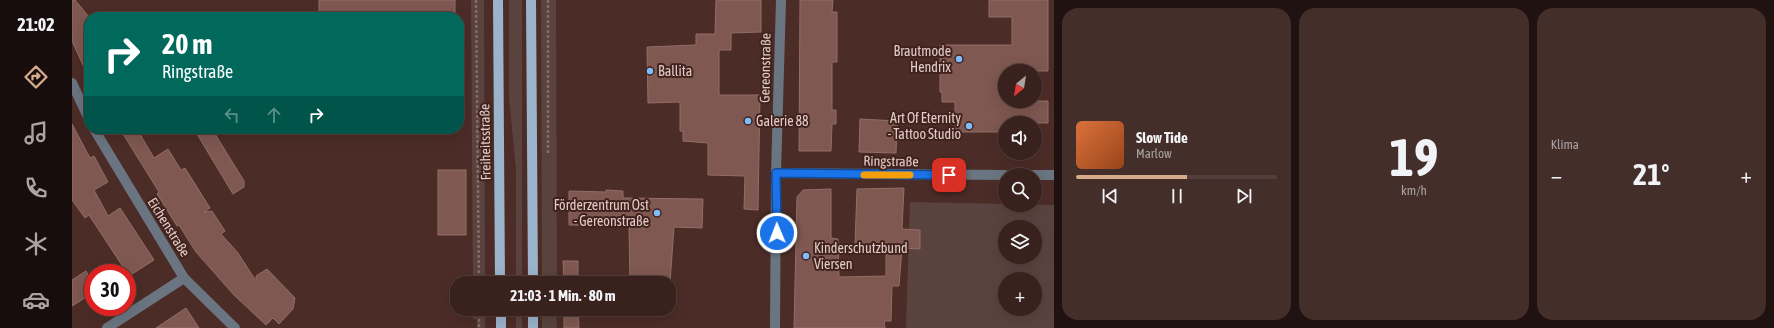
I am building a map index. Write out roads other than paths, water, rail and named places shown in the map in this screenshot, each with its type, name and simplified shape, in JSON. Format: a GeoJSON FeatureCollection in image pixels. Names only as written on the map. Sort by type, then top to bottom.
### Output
{"type":"FeatureCollection","features":[{"type":"Feature","properties":{"kind":"main road","name":"Freiheitsstraße"},"geometry":{"type":"LineString","coordinates":[[498,0],[500,276]]}},
{"type":"Feature","properties":{"kind":"main road"},"geometry":{"type":"LineString","coordinates":[[531,0],[533,276]]}},
{"type":"Feature","properties":{"kind":"main road"},"geometry":{"type":"LineString","coordinates":[[501,316],[501,328]]}},
{"type":"Feature","properties":{"kind":"main road"},"geometry":{"type":"LineString","coordinates":[[533,316],[533,328]]}},
{"type":"Feature","properties":{"kind":"street","name":"Gereonstraße"},"geometry":{"type":"LineString","coordinates":[[775,328],[776,173],[781,0]]}},
{"type":"Feature","properties":{"kind":"street"},"geometry":{"type":"LineString","coordinates":[[72,83],[84,108]]}},
{"type":"Feature","properties":{"kind":"street","name":"Eichenstraße"},"geometry":{"type":"LineString","coordinates":[[97,134],[184,278],[235,328]]}},
{"type":"Feature","properties":{"kind":"street","name":"Ringstraße"},"geometry":{"type":"LineString","coordinates":[[776,173],[998,175]]}},
{"type":"Feature","properties":{"kind":"street"},"geometry":{"type":"LineString","coordinates":[[1042,175],[1054,175]]}},
{"type":"Feature","properties":{"kind":"street"},"geometry":{"type":"LineString","coordinates":[[107,328],[184,278]]}},
{"type":"Feature","properties":{"kind":"place","name":"Brautmode Hendrix"},"geometry":{"type":"Point","coordinates":[959,59]}},
{"type":"Feature","properties":{"kind":"place","name":"Ballita"},"geometry":{"type":"Point","coordinates":[650,71]}},
{"type":"Feature","properties":{"kind":"place","name":"Galerie 88"},"geometry":{"type":"Point","coordinates":[748,121]}},
{"type":"Feature","properties":{"kind":"place","name":"Art Of Eternity - Tattoo Studio"},"geometry":{"type":"Point","coordinates":[969,126]}},
{"type":"Feature","properties":{"kind":"place","name":"Förderzentrum Ost - Gereonstraße"},"geometry":{"type":"Point","coordinates":[657,213]}},
{"type":"Feature","properties":{"kind":"place","name":"Kinderschutzbund Viersen"},"geometry":{"type":"Point","coordinates":[806,256]}}]}
